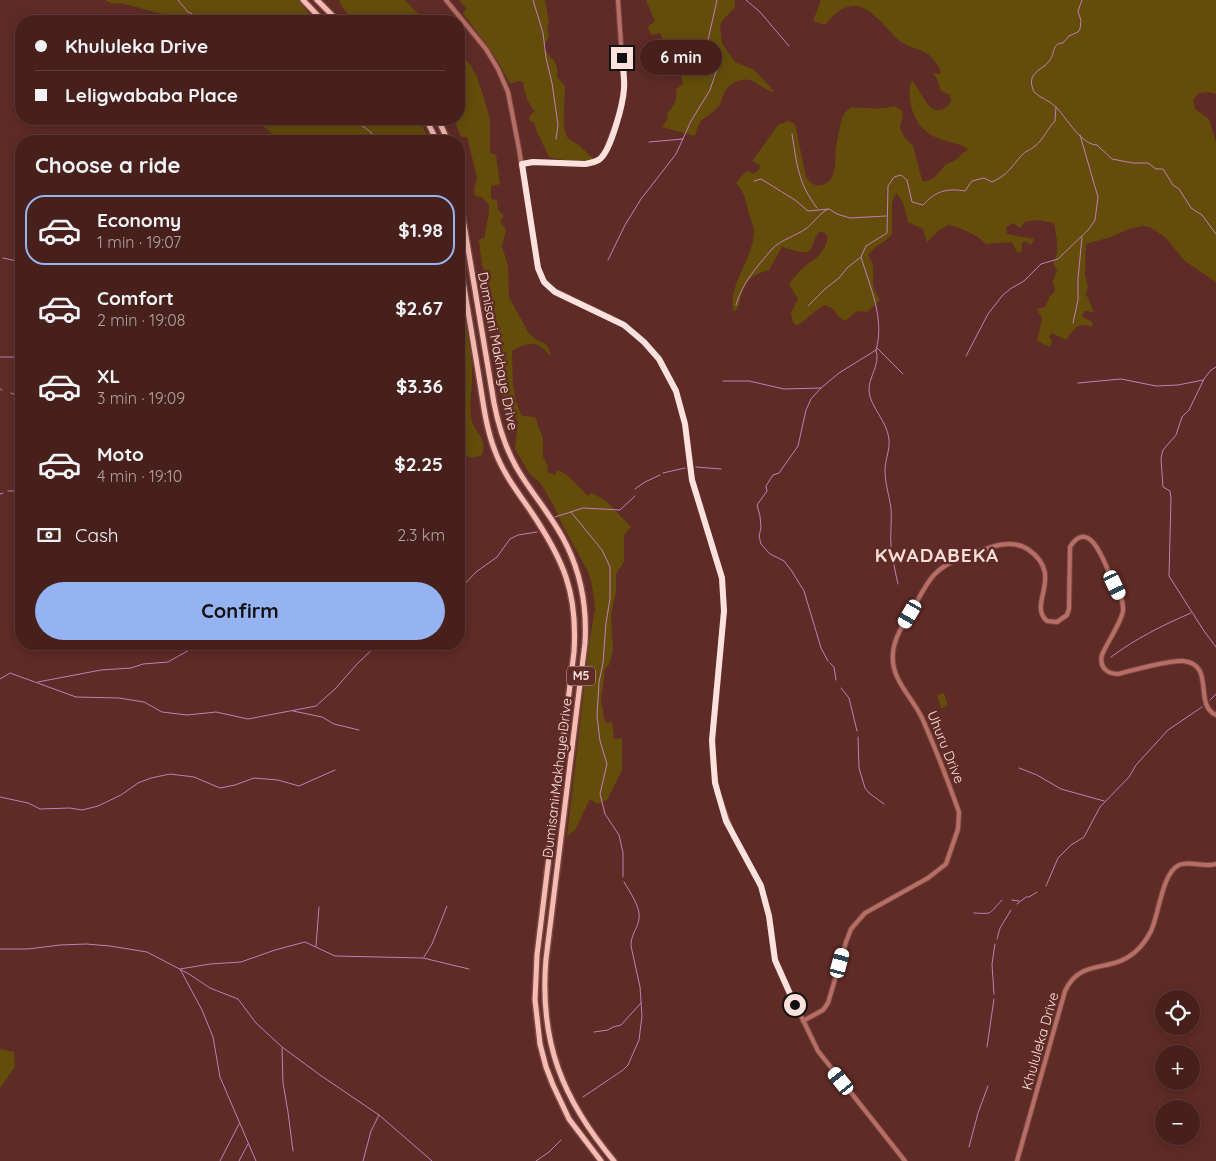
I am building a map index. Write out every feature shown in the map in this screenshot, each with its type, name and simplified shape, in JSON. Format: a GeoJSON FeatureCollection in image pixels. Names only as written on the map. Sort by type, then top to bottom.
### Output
{"type":"FeatureCollection","features":[{"type":"Feature","properties":{"kind":"main road"},"geometry":{"type":"LineString","coordinates":[[303,0],[317,15]]}},
{"type":"Feature","properties":{"kind":"main road"},"geometry":{"type":"LineString","coordinates":[[317,0],[332,15]]}},
{"type":"Feature","properties":{"kind":"main road","name":"Dumisani Makhaye Drive"},"geometry":{"type":"LineString","coordinates":[[465,231],[500,430],[517,469],[556,526],[566,545],[576,569],[583,597],[585,643],[546,959],[545,1002],[549,1034],[561,1076],[575,1107],[599,1142],[616,1161]]}},
{"type":"Feature","properties":{"kind":"main road","name":"Dumisani Makhaye Drive"},"geometry":{"type":"LineString","coordinates":[[465,293],[484,408],[492,443],[508,479],[558,555],[568,582],[573,605],[574,652],[537,956],[535,990],[539,1035],[546,1067],[558,1097],[575,1129],[601,1161]]}},
{"type":"Feature","properties":{"kind":"main road"},"geometry":{"type":"LineString","coordinates":[[575,1129],[597,1161]]}},
{"type":"Feature","properties":{"kind":"street"},"geometry":{"type":"LineString","coordinates":[[446,0],[458,15]]}},
{"type":"Feature","properties":{"kind":"street"},"geometry":{"type":"LineString","coordinates":[[522,164],[533,162],[585,164],[599,160],[606,150],[620,113],[624,89],[618,0]]}},
{"type":"Feature","properties":{"kind":"street"},"geometry":{"type":"LineString","coordinates":[[465,23],[486,49],[502,76],[511,105],[538,268],[544,282],[555,292],[624,325],[635,334],[659,359],[676,391],[685,424],[692,480],[722,578],[724,611],[712,740],[715,783],[726,821],[761,886],[769,916],[775,960],[818,1051],[905,1161]]}},
{"type":"Feature","properties":{"kind":"street","name":"Uhuru Drive"},"geometry":{"type":"LineString","coordinates":[[803,1021],[823,1010],[828,1003],[846,942],[851,929],[859,918],[928,878],[946,864],[952,850],[958,829],[959,812],[921,714],[896,675],[892,655],[897,638],[924,589],[931,577],[942,567],[954,560],[997,546],[1014,544],[1026,548],[1038,560],[1046,578],[1040,613],[1047,621],[1057,622],[1067,615],[1069,609],[1068,556],[1070,547],[1073,542],[1080,538],[1092,540],[1098,549],[1123,608],[1121,619],[1102,655],[1103,667],[1108,672],[1118,674],[1174,661],[1188,662],[1195,666],[1202,674],[1206,705],[1211,713],[1216,715]]}},
{"type":"Feature","properties":{"kind":"street","name":"Khululeka Drive"},"geometry":{"type":"LineString","coordinates":[[1017,1161],[1069,985],[1075,976],[1082,971],[1122,961],[1143,944],[1154,925],[1168,877],[1175,867],[1189,863],[1204,866],[1216,864]]}},
{"type":"Feature","properties":{"kind":"shaded area"},"geometry":{"type":"Polygon","coordinates":[[[105,0],[298,0],[310,15],[166,15],[121,3],[113,4],[105,0]]]}},
{"type":"Feature","properties":{"kind":"shaded area"},"geometry":{"type":"Polygon","coordinates":[[[339,0],[405,0],[419,15],[349,15],[339,0]]]}},
{"type":"Feature","properties":{"kind":"shaded area"},"geometry":{"type":"Polygon","coordinates":[[[459,0],[545,0],[549,22],[547,29],[549,36],[544,47],[556,63],[557,77],[565,86],[564,121],[566,134],[570,140],[578,144],[592,159],[577,161],[549,157],[534,122],[530,121],[529,117],[535,111],[528,101],[523,82],[518,81],[510,84],[495,56],[463,14],[466,8],[459,0]]]}},
{"type":"Feature","properties":{"kind":"shaded area"},"geometry":{"type":"Polygon","coordinates":[[[646,0],[735,0],[735,7],[722,21],[720,27],[722,43],[735,62],[754,70],[774,91],[768,90],[752,81],[738,81],[728,87],[719,105],[701,121],[695,136],[662,127],[668,118],[667,113],[675,102],[676,89],[683,84],[677,59],[672,59],[660,33],[651,35],[648,27],[655,21],[646,0]]]}},
{"type":"Feature","properties":{"kind":"shaded area"},"geometry":{"type":"Polygon","coordinates":[[[821,0],[1216,0],[1216,94],[1208,92],[1198,93],[1193,101],[1195,109],[1209,119],[1216,142],[1216,282],[1185,261],[1165,237],[1150,227],[1142,226],[1129,229],[1111,237],[1086,244],[1085,275],[1088,286],[1086,294],[1094,312],[1084,311],[1082,316],[1093,323],[1092,327],[1083,325],[1076,327],[1066,340],[1052,333],[1049,337],[1052,341],[1050,347],[1037,341],[1042,319],[1037,309],[1045,307],[1050,296],[1055,291],[1053,281],[1057,270],[1053,263],[1057,253],[1057,238],[1054,223],[1038,220],[1024,222],[1021,228],[1013,223],[1006,227],[1007,234],[1034,239],[1031,245],[1023,242],[1020,253],[1016,251],[1011,242],[986,244],[968,232],[948,225],[938,231],[927,242],[923,229],[908,222],[903,202],[896,193],[892,202],[892,234],[868,255],[873,266],[873,284],[880,300],[867,312],[857,311],[845,321],[832,308],[825,305],[801,323],[797,325],[793,323],[791,313],[798,299],[789,284],[824,248],[828,238],[826,234],[820,231],[810,251],[799,252],[782,247],[769,270],[757,274],[746,283],[738,308],[735,311],[733,310],[734,291],[750,252],[754,233],[744,196],[736,183],[747,170],[753,174],[759,170],[760,165],[752,161],[778,125],[789,121],[795,124],[806,177],[814,185],[827,183],[833,175],[841,122],[845,113],[852,107],[879,108],[894,106],[902,111],[900,128],[905,138],[913,146],[924,182],[934,178],[946,164],[954,161],[968,149],[928,133],[918,123],[912,109],[910,88],[912,81],[933,109],[943,109],[949,105],[951,100],[950,95],[941,91],[933,73],[941,74],[941,72],[929,55],[901,42],[875,16],[863,8],[856,6],[846,7],[835,14],[825,25],[813,21],[821,0]]]}},
{"type":"Feature","properties":{"kind":"shaded area"},"geometry":{"type":"Polygon","coordinates":[[[465,59],[470,64],[477,77],[490,119],[490,153],[496,155],[500,184],[491,186],[491,199],[497,200],[498,210],[504,216],[500,221],[506,230],[502,246],[508,266],[509,297],[528,332],[535,339],[546,344],[551,354],[549,355],[541,347],[533,344],[522,346],[512,351],[513,384],[518,409],[522,416],[535,417],[543,438],[543,457],[548,466],[547,472],[555,475],[558,470],[563,472],[588,496],[592,493],[605,500],[631,527],[624,535],[624,562],[616,574],[616,592],[611,615],[613,650],[609,665],[605,669],[601,700],[605,723],[612,722],[614,739],[622,738],[622,770],[607,800],[597,804],[590,799],[575,830],[567,837],[595,609],[592,584],[588,572],[554,506],[541,484],[529,473],[515,449],[518,422],[510,406],[504,401],[500,388],[499,331],[486,289],[486,275],[482,265],[479,240],[485,237],[489,205],[482,197],[475,196],[474,189],[477,177],[467,137],[460,135],[456,125],[465,125],[465,59]]]}},
{"type":"Feature","properties":{"kind":"shaded area"},"geometry":{"type":"Polygon","coordinates":[[[262,125],[422,125],[427,135],[274,135],[262,125]]]}},
{"type":"Feature","properties":{"kind":"shaded area"},"geometry":{"type":"Polygon","coordinates":[[[465,320],[471,353],[471,416],[474,427],[483,443],[482,455],[472,458],[465,455],[465,320]]]}},
{"type":"Feature","properties":{"kind":"shaded area"},"geometry":{"type":"Polygon","coordinates":[[[944,693],[948,706],[941,708],[937,695],[944,693]]]}},
{"type":"Feature","properties":{"kind":"shaded area"},"geometry":{"type":"Polygon","coordinates":[[[0,1049],[14,1052],[15,1067],[0,1088],[0,1049]]]}},
{"type":"Feature","properties":{"kind":"waterway"},"geometry":{"type":"LineString","coordinates":[[178,0],[188,12],[194,15]]}},
{"type":"Feature","properties":{"kind":"waterway"},"geometry":{"type":"LineString","coordinates":[[533,0],[543,33],[552,83],[558,125],[556,139]]}},
{"type":"Feature","properties":{"kind":"waterway"},"geometry":{"type":"LineString","coordinates":[[608,260],[625,225],[641,199],[676,154],[691,121],[710,90],[718,66],[708,40],[717,0]]}},
{"type":"Feature","properties":{"kind":"waterway"},"geometry":{"type":"LineString","coordinates":[[746,0],[760,12],[789,46]]}},
{"type":"Feature","properties":{"kind":"waterway"},"geometry":{"type":"LineString","coordinates":[[1082,0],[1078,11],[1081,21],[1080,29],[1055,47],[1052,57],[1032,78],[1031,82],[1034,92],[1055,106],[1080,136],[1091,144],[1097,145],[1112,159],[1133,163],[1148,163],[1156,169],[1163,169],[1191,208],[1202,215],[1216,234]]}},
{"type":"Feature","properties":{"kind":"waterway"},"geometry":{"type":"LineString","coordinates":[[828,661],[821,648],[804,591],[784,561],[770,554],[761,544],[759,536],[761,528],[760,516],[757,505],[767,491],[766,486],[773,475],[779,473],[798,446],[806,410],[811,399],[839,373],[876,350],[879,327],[878,315],[861,257],[866,246],[887,233],[888,186],[894,177],[901,175],[907,180],[912,202],[923,205],[932,196],[947,190],[965,191],[972,181],[984,178],[992,182],[1006,174],[1023,154],[1041,140],[1055,121],[1056,107]]}},
{"type":"Feature","properties":{"kind":"waterway"},"geometry":{"type":"LineString","coordinates":[[360,125],[374,135]]}},
{"type":"Feature","properties":{"kind":"waterway"},"geometry":{"type":"LineString","coordinates":[[792,134],[802,182],[817,208]]}},
{"type":"Feature","properties":{"kind":"waterway"},"geometry":{"type":"LineString","coordinates":[[966,356],[988,314],[1002,296],[1024,281],[1041,264],[1058,259],[1089,229],[1095,220],[1098,197],[1080,135]]}},
{"type":"Feature","properties":{"kind":"waterway"},"geometry":{"type":"LineString","coordinates":[[649,142],[683,139]]}},
{"type":"Feature","properties":{"kind":"waterway"},"geometry":{"type":"LineString","coordinates":[[754,181],[761,179],[795,200],[808,211],[829,209],[850,218],[886,216]]}},
{"type":"Feature","properties":{"kind":"waterway"},"geometry":{"type":"LineString","coordinates":[[736,305],[747,281],[772,249],[807,228],[828,209]]}},
{"type":"Feature","properties":{"kind":"waterway"},"geometry":{"type":"LineString","coordinates":[[1073,323],[1078,300],[1082,237]]}},
{"type":"Feature","properties":{"kind":"waterway"},"geometry":{"type":"LineString","coordinates":[[808,306],[861,257]]}},
{"type":"Feature","properties":{"kind":"waterway"},"geometry":{"type":"LineString","coordinates":[[3,258],[15,261]]}},
{"type":"Feature","properties":{"kind":"waterway"},"geometry":{"type":"LineString","coordinates":[[877,348],[903,374]]}},
{"type":"Feature","properties":{"kind":"waterway"},"geometry":{"type":"LineString","coordinates":[[876,350],[877,361],[870,381],[869,391],[872,403],[888,433],[889,448],[885,475],[891,508],[891,546],[898,584]]}},
{"type":"Feature","properties":{"kind":"waterway"},"geometry":{"type":"LineString","coordinates":[[0,357],[15,357]]}},
{"type":"Feature","properties":{"kind":"waterway"},"geometry":{"type":"LineString","coordinates":[[1216,367],[1204,379],[1189,410],[1182,417],[1176,435],[1163,450],[1161,458],[1163,487],[1170,491],[1171,498],[1169,576],[1216,647]]}},
{"type":"Feature","properties":{"kind":"waterway"},"geometry":{"type":"LineString","coordinates":[[1078,383],[1121,379],[1156,386],[1178,385],[1203,380]]}},
{"type":"Feature","properties":{"kind":"waterway"},"geometry":{"type":"LineString","coordinates":[[723,381],[749,381],[784,389],[821,388]]}},
{"type":"Feature","properties":{"kind":"waterway"},"geometry":{"type":"LineString","coordinates":[[11,393],[15,395]]}},
{"type":"Feature","properties":{"kind":"waterway"},"geometry":{"type":"LineString","coordinates":[[696,467],[721,469]]}},
{"type":"Feature","properties":{"kind":"waterway"},"geometry":{"type":"LineString","coordinates":[[663,473],[685,468]]}},
{"type":"Feature","properties":{"kind":"waterway"},"geometry":{"type":"LineString","coordinates":[[635,489],[660,475]]}},
{"type":"Feature","properties":{"kind":"waterway"},"geometry":{"type":"LineString","coordinates":[[8,491],[15,491]]}},
{"type":"Feature","properties":{"kind":"waterway"},"geometry":{"type":"LineString","coordinates":[[555,517],[583,508],[620,510],[635,496]]}},
{"type":"Feature","properties":{"kind":"waterway"},"geometry":{"type":"LineString","coordinates":[[571,512],[602,550],[610,567],[610,599],[599,682],[597,716],[600,741],[607,764],[600,794],[605,814],[619,835],[623,853],[623,877]]}},
{"type":"Feature","properties":{"kind":"waterway"},"geometry":{"type":"LineString","coordinates":[[465,584],[476,572],[497,557],[510,539],[518,535],[537,532]]}},
{"type":"Feature","properties":{"kind":"waterway"},"geometry":{"type":"LineString","coordinates":[[1111,657],[1130,644],[1191,613]]}},
{"type":"Feature","properties":{"kind":"waterway"},"geometry":{"type":"LineString","coordinates":[[38,682],[101,670],[131,668],[143,664],[168,662],[189,650]]}},
{"type":"Feature","properties":{"kind":"waterway"},"geometry":{"type":"LineString","coordinates":[[0,679],[10,673],[76,697],[119,698],[144,702],[162,712],[187,715],[216,712],[248,719],[316,706],[372,650]]}},
{"type":"Feature","properties":{"kind":"waterway"},"geometry":{"type":"LineString","coordinates":[[830,663],[834,667],[836,680]]}},
{"type":"Feature","properties":{"kind":"waterway"},"geometry":{"type":"LineString","coordinates":[[841,688],[849,698],[857,731]]}},
{"type":"Feature","properties":{"kind":"waterway"},"geometry":{"type":"LineString","coordinates":[[1210,700],[1216,694]]}},
{"type":"Feature","properties":{"kind":"waterway"},"geometry":{"type":"LineString","coordinates":[[1046,886],[1058,858],[1071,845],[1084,837],[1100,807],[1129,777],[1136,765],[1168,730],[1202,707]]}},
{"type":"Feature","properties":{"kind":"waterway"},"geometry":{"type":"LineString","coordinates":[[293,711],[322,717],[334,724],[359,730]]}},
{"type":"Feature","properties":{"kind":"waterway"},"geometry":{"type":"LineString","coordinates":[[858,737],[859,768],[865,788],[884,804]]}},
{"type":"Feature","properties":{"kind":"waterway"},"geometry":{"type":"LineString","coordinates":[[1019,768],[1037,775],[1061,789],[1104,801]]}},
{"type":"Feature","properties":{"kind":"waterway"},"geometry":{"type":"LineString","coordinates":[[0,797],[28,803],[40,809],[70,808],[82,810],[98,806],[121,795],[138,783],[170,774],[194,777],[220,788],[254,778],[278,780],[299,786],[335,770]]}},
{"type":"Feature","properties":{"kind":"waterway"},"geometry":{"type":"LineString","coordinates":[[583,1097],[628,1065],[639,1040],[642,1016],[640,987],[631,946],[639,915],[634,900],[624,882]]}},
{"type":"Feature","properties":{"kind":"waterway"},"geometry":{"type":"LineString","coordinates":[[1017,904],[1037,892]]}},
{"type":"Feature","properties":{"kind":"waterway"},"geometry":{"type":"LineString","coordinates":[[974,913],[991,912],[1002,900]]}},
{"type":"Feature","properties":{"kind":"waterway"},"geometry":{"type":"LineString","coordinates":[[1012,900],[1019,901]]}},
{"type":"Feature","properties":{"kind":"waterway"},"geometry":{"type":"LineString","coordinates":[[424,957],[432,944],[447,906]]}},
{"type":"Feature","properties":{"kind":"waterway"},"geometry":{"type":"LineString","coordinates":[[316,946],[319,907]]}},
{"type":"Feature","properties":{"kind":"waterway"},"geometry":{"type":"LineString","coordinates":[[997,939],[1000,928],[1011,910]]}},
{"type":"Feature","properties":{"kind":"waterway"},"geometry":{"type":"LineString","coordinates":[[256,1161],[220,1077],[213,1037],[202,1010],[180,969],[210,964],[241,962],[305,942],[335,956],[423,958],[469,969]]}},
{"type":"Feature","properties":{"kind":"waterway"},"geometry":{"type":"LineString","coordinates":[[0,949],[28,949],[86,944],[147,952],[189,974],[210,988],[238,999],[256,1023],[282,1047],[379,1115],[432,1161]]}},
{"type":"Feature","properties":{"kind":"waterway"},"geometry":{"type":"LineString","coordinates":[[994,994],[992,964],[995,944]]}},
{"type":"Feature","properties":{"kind":"waterway"},"geometry":{"type":"LineString","coordinates":[[987,1047],[994,999]]}},
{"type":"Feature","properties":{"kind":"waterway"},"geometry":{"type":"LineString","coordinates":[[594,1032],[608,1030],[621,1025],[641,1003]]}},
{"type":"Feature","properties":{"kind":"waterway"},"geometry":{"type":"LineString","coordinates":[[282,1048],[283,1083],[293,1151]]}},
{"type":"Feature","properties":{"kind":"waterway"},"geometry":{"type":"LineString","coordinates":[[969,1147],[978,1113],[988,1086]]}},
{"type":"Feature","properties":{"kind":"waterway"},"geometry":{"type":"LineString","coordinates":[[363,1161],[371,1131],[379,1115]]}},
{"type":"Feature","properties":{"kind":"waterway"},"geometry":{"type":"LineString","coordinates":[[220,1161],[239,1124]]}},
{"type":"Feature","properties":{"kind":"waterway"},"geometry":{"type":"LineString","coordinates":[[536,1161],[561,1140]]}},
{"type":"Feature","properties":{"kind":"waterway"},"geometry":{"type":"LineString","coordinates":[[239,1161],[248,1144]]}},
{"type":"Feature","properties":{"kind":"district","name":"KWADABEKA"},"geometry":{"type":"Point","coordinates":[937,555]}},
{"type":"Feature","properties":{"kind":"route"},"geometry":{"type":"LineString","coordinates":[[622,58],[624,89],[620,113],[606,150],[599,160],[585,164],[528,162],[522,164],[538,268],[544,282],[555,292],[592,308],[624,325],[644,342],[659,359],[680,401],[692,480],[722,578],[724,611],[712,740],[715,783],[726,821],[761,886],[769,916],[771,942],[775,960],[795,1005]]}}]}
